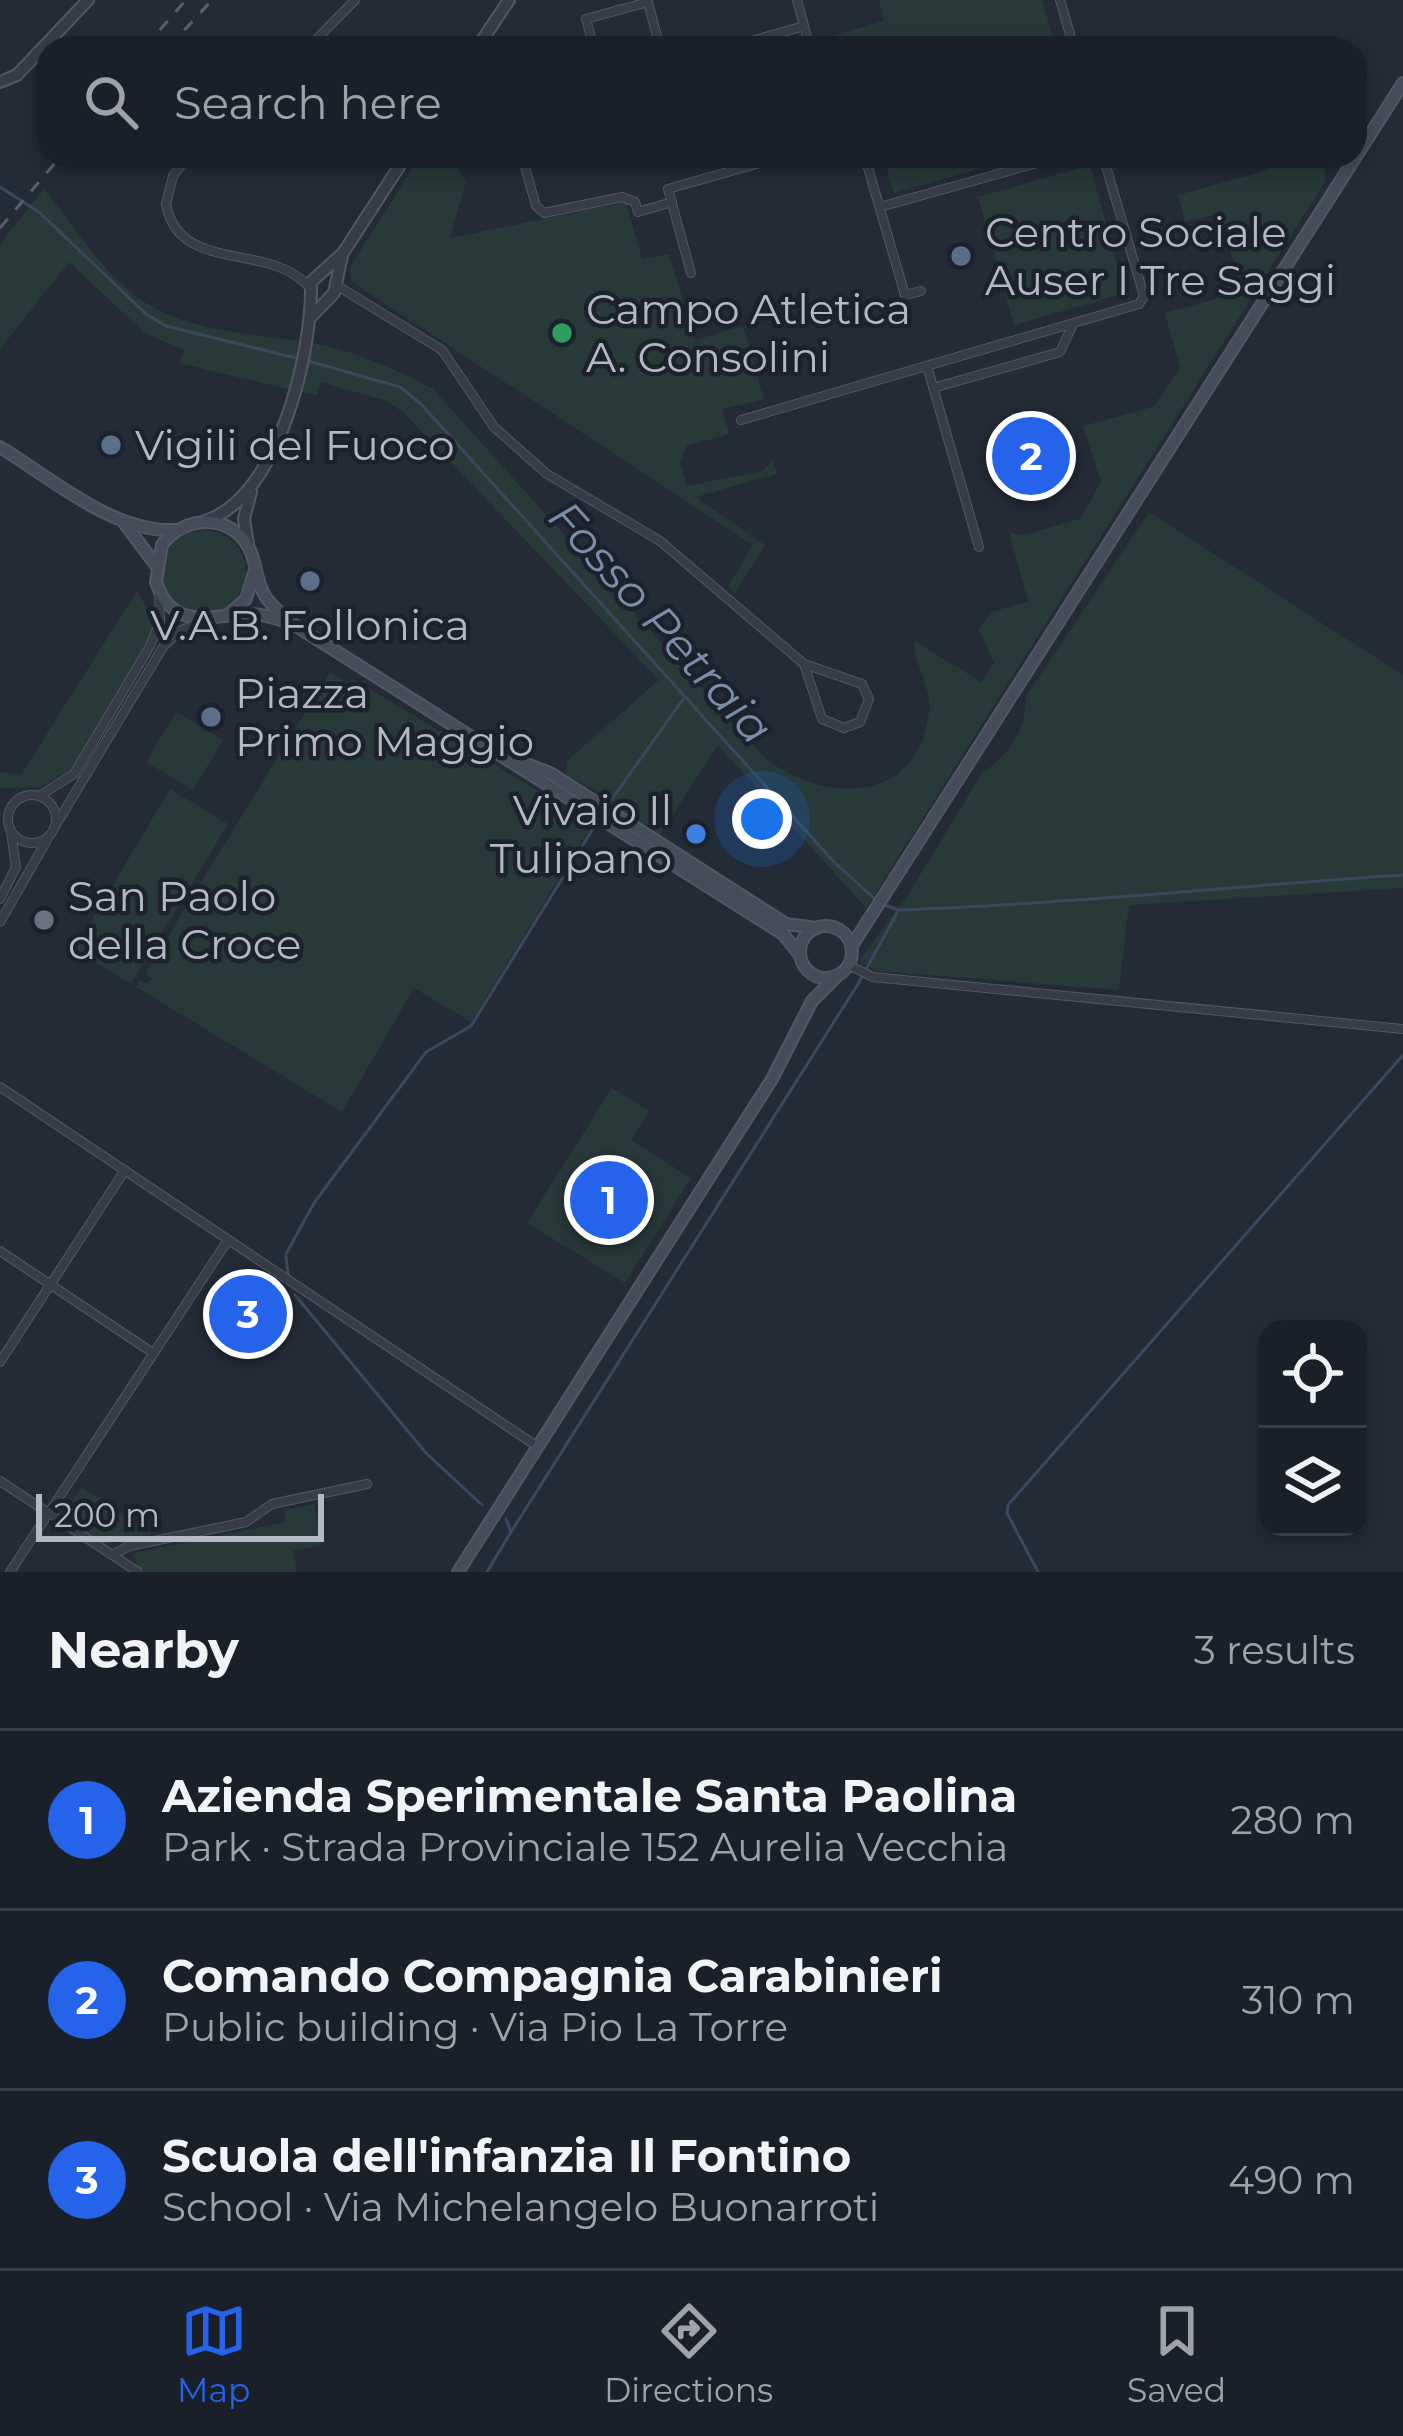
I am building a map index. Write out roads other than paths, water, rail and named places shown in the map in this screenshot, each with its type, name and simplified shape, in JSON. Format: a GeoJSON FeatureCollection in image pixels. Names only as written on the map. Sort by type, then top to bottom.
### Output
{"type":"FeatureCollection","features":[{"type":"Feature","properties":{"kind":"main road"},"geometry":{"type":"LineString","coordinates":[[1367,139],[1403,82]]}},
{"type":"Feature","properties":{"kind":"main road"},"geometry":{"type":"LineString","coordinates":[[458,1572],[772,1079],[804,1016],[837,976],[852,967],[851,947],[872,912],[893,886],[1348,168]]}},
{"type":"Feature","properties":{"kind":"main road"},"geometry":{"type":"LineString","coordinates":[[0,447],[122,521],[153,531],[206,521],[232,530],[248,547],[266,596],[293,623],[784,934],[819,977],[837,976]]}},
{"type":"Feature","properties":{"kind":"main road"},"geometry":{"type":"LineString","coordinates":[[122,521],[155,564],[158,591],[177,613],[205,621],[261,614],[293,623]]}},
{"type":"Feature","properties":{"kind":"main road"},"geometry":{"type":"LineString","coordinates":[[155,564],[175,530]]}},
{"type":"Feature","properties":{"kind":"main road"},"geometry":{"type":"LineString","coordinates":[[225,616],[246,599],[254,573]]}},
{"type":"Feature","properties":{"kind":"main road"},"geometry":{"type":"LineString","coordinates":[[510,757],[550,773],[786,924],[832,927],[872,912]]}},
{"type":"Feature","properties":{"kind":"main road"},"geometry":{"type":"LineString","coordinates":[[832,927],[851,947]]}},
{"type":"Feature","properties":{"kind":"main road"},"geometry":{"type":"LineString","coordinates":[[804,1016],[809,988],[802,940],[817,928]]}},
{"type":"Feature","properties":{"kind":"street"},"geometry":{"type":"LineString","coordinates":[[54,36],[88,0]]}},
{"type":"Feature","properties":{"kind":"street"},"geometry":{"type":"LineString","coordinates":[[320,36],[355,0]]}},
{"type":"Feature","properties":{"kind":"street"},"geometry":{"type":"LineString","coordinates":[[489,36],[508,0]]}},
{"type":"Feature","properties":{"kind":"street"},"geometry":{"type":"LineString","coordinates":[[797,0],[807,36]]}},
{"type":"Feature","properties":{"kind":"street"},"geometry":{"type":"LineString","coordinates":[[1060,0],[1070,36]]}},
{"type":"Feature","properties":{"kind":"street"},"geometry":{"type":"LineString","coordinates":[[591,36],[586,20],[647,2],[657,36]]}},
{"type":"Feature","properties":{"kind":"street"},"geometry":{"type":"LineString","coordinates":[[769,36],[804,26]]}},
{"type":"Feature","properties":{"kind":"street"},"geometry":{"type":"LineString","coordinates":[[0,82],[17,75],[36,55]]}},
{"type":"Feature","properties":{"kind":"street"},"geometry":{"type":"LineString","coordinates":[[179,168],[166,204],[184,239],[200,249],[274,263],[296,273],[319,294],[358,295]]}},
{"type":"Feature","properties":{"kind":"street"},"geometry":{"type":"LineString","coordinates":[[206,521],[233,509],[253,485],[276,441],[322,273],[343,253],[398,168]]}},
{"type":"Feature","properties":{"kind":"street"},"geometry":{"type":"LineString","coordinates":[[525,168],[536,206],[544,213],[622,197],[635,202],[638,212],[671,202]]}},
{"type":"Feature","properties":{"kind":"street"},"geometry":{"type":"LineString","coordinates":[[692,273],[668,189],[742,168]]}},
{"type":"Feature","properties":{"kind":"street"},"geometry":{"type":"LineString","coordinates":[[868,168],[905,295],[921,291]]}},
{"type":"Feature","properties":{"kind":"street"},"geometry":{"type":"LineString","coordinates":[[880,207],[1020,168]]}},
{"type":"Feature","properties":{"kind":"street"},"geometry":{"type":"LineString","coordinates":[[742,420],[1142,302],[1106,168]]}},
{"type":"Feature","properties":{"kind":"street"},"geometry":{"type":"LineString","coordinates":[[319,294],[336,282],[343,253]]}},
{"type":"Feature","properties":{"kind":"street"},"geometry":{"type":"LineString","coordinates":[[322,273],[442,350],[483,415],[517,450],[557,480],[661,541],[804,664],[862,684],[869,699],[860,722],[836,728],[822,719],[804,664]]}},
{"type":"Feature","properties":{"kind":"street"},"geometry":{"type":"LineString","coordinates":[[933,388],[1060,352],[1073,324]]}},
{"type":"Feature","properties":{"kind":"street"},"geometry":{"type":"LineString","coordinates":[[927,366],[979,547]]}},
{"type":"Feature","properties":{"kind":"street"},"geometry":{"type":"LineString","coordinates":[[248,547],[244,519],[253,485]]}},
{"type":"Feature","properties":{"kind":"street"},"geometry":{"type":"LineString","coordinates":[[39,796],[74,774],[155,638],[158,591]]}},
{"type":"Feature","properties":{"kind":"street"},"geometry":{"type":"LineString","coordinates":[[0,922],[166,644],[205,621]]}},
{"type":"Feature","properties":{"kind":"street"},"geometry":{"type":"LineString","coordinates":[[0,899],[16,867],[8,818],[13,803],[26,795],[39,796],[53,808],[52,831]]}},
{"type":"Feature","properties":{"kind":"street"},"geometry":{"type":"LineString","coordinates":[[11,831],[29,842],[52,831]]}},
{"type":"Feature","properties":{"kind":"street"},"geometry":{"type":"LineString","coordinates":[[852,967],[873,976],[1403,1029]]}},
{"type":"Feature","properties":{"kind":"street"},"geometry":{"type":"LineString","coordinates":[[0,1087],[538,1447]]}},
{"type":"Feature","properties":{"kind":"street"},"geometry":{"type":"LineString","coordinates":[[0,1363],[125,1170]]}},
{"type":"Feature","properties":{"kind":"street"},"geometry":{"type":"LineString","coordinates":[[10,1572],[228,1240]]}},
{"type":"Feature","properties":{"kind":"street"},"geometry":{"type":"LineString","coordinates":[[0,1251],[154,1353]]}},
{"type":"Feature","properties":{"kind":"street"},"geometry":{"type":"LineString","coordinates":[[0,1481],[138,1572]]}},
{"type":"Feature","properties":{"kind":"street"},"geometry":{"type":"LineString","coordinates":[[112,1555],[129,1546],[246,1522],[272,1504],[367,1484]]}},
{"type":"Feature","properties":{"kind":"waterway","name":"Fosso Petraia"},"geometry":{"type":"LineString","coordinates":[[0,187],[39,212],[146,314],[166,326],[296,358]]}},
{"type":"Feature","properties":{"kind":"waterway","name":"Fosso Petraia"},"geometry":{"type":"LineString","coordinates":[[305,360],[400,387],[421,404],[834,862],[877,901]]}},
{"type":"Feature","properties":{"kind":"waterway"},"geometry":{"type":"LineString","coordinates":[[612,799],[684,698]]}},
{"type":"Feature","properties":{"kind":"waterway"},"geometry":{"type":"LineString","coordinates":[[288,1275],[286,1254],[314,1203],[426,1052],[471,1026],[594,827]]}},
{"type":"Feature","properties":{"kind":"waterway","name":"Fosso Petraia"},"geometry":{"type":"LineString","coordinates":[[885,905],[898,910],[961,907],[1403,875]]}},
{"type":"Feature","properties":{"kind":"waterway"},"geometry":{"type":"LineString","coordinates":[[511,1532],[858,984],[897,913]]}},
{"type":"Feature","properties":{"kind":"waterway"},"geometry":{"type":"LineString","coordinates":[[1038,1572],[1007,1513],[1008,1505],[1403,1055]]}},
{"type":"Feature","properties":{"kind":"waterway"},"geometry":{"type":"LineString","coordinates":[[295,1295],[426,1453],[482,1505]]}},
{"type":"Feature","properties":{"kind":"waterway"},"geometry":{"type":"LineString","coordinates":[[487,1572],[511,1532],[506,1519]]}},
{"type":"Feature","properties":{"kind":"railway"},"geometry":{"type":"LineString","coordinates":[[154,36],[186,0]]}},
{"type":"Feature","properties":{"kind":"railway"},"geometry":{"type":"LineString","coordinates":[[179,36],[212,0]]}},
{"type":"Feature","properties":{"kind":"railway"},"geometry":{"type":"LineString","coordinates":[[0,228],[51,168]]}},
{"type":"Feature","properties":{"kind":"place","name":"Centro Sociale Auser I Tre Saggi"},"geometry":{"type":"Point","coordinates":[961,256]}},
{"type":"Feature","properties":{"kind":"place","name":"Campo Atletica A. Consolini"},"geometry":{"type":"Point","coordinates":[562,333]}},
{"type":"Feature","properties":{"kind":"place","name":"Vigili del Fuoco"},"geometry":{"type":"Point","coordinates":[111,445]}},
{"type":"Feature","properties":{"kind":"place","name":"Comando Compagnia Carabinieri"},"geometry":{"type":"Point","coordinates":[1031,456]}},
{"type":"Feature","properties":{"kind":"place","name":"V.A.B. Follonica"},"geometry":{"type":"Point","coordinates":[310,581]}},
{"type":"Feature","properties":{"kind":"place","name":"Piazza Primo Maggio"},"geometry":{"type":"Point","coordinates":[211,717]}},
{"type":"Feature","properties":{"kind":"place","name":"Vivaio Il Tulipano"},"geometry":{"type":"Point","coordinates":[696,834]}},
{"type":"Feature","properties":{"kind":"place","name":"San Paolo della Croce"},"geometry":{"type":"Point","coordinates":[44,920]}},
{"type":"Feature","properties":{"kind":"place","name":"Azienda Sperimentale Santa Paolina"},"geometry":{"type":"Point","coordinates":[609,1200]}},
{"type":"Feature","properties":{"kind":"place","name":"Scuola dell'infanzia Il Fontino"},"geometry":{"type":"Point","coordinates":[248,1314]}}]}
